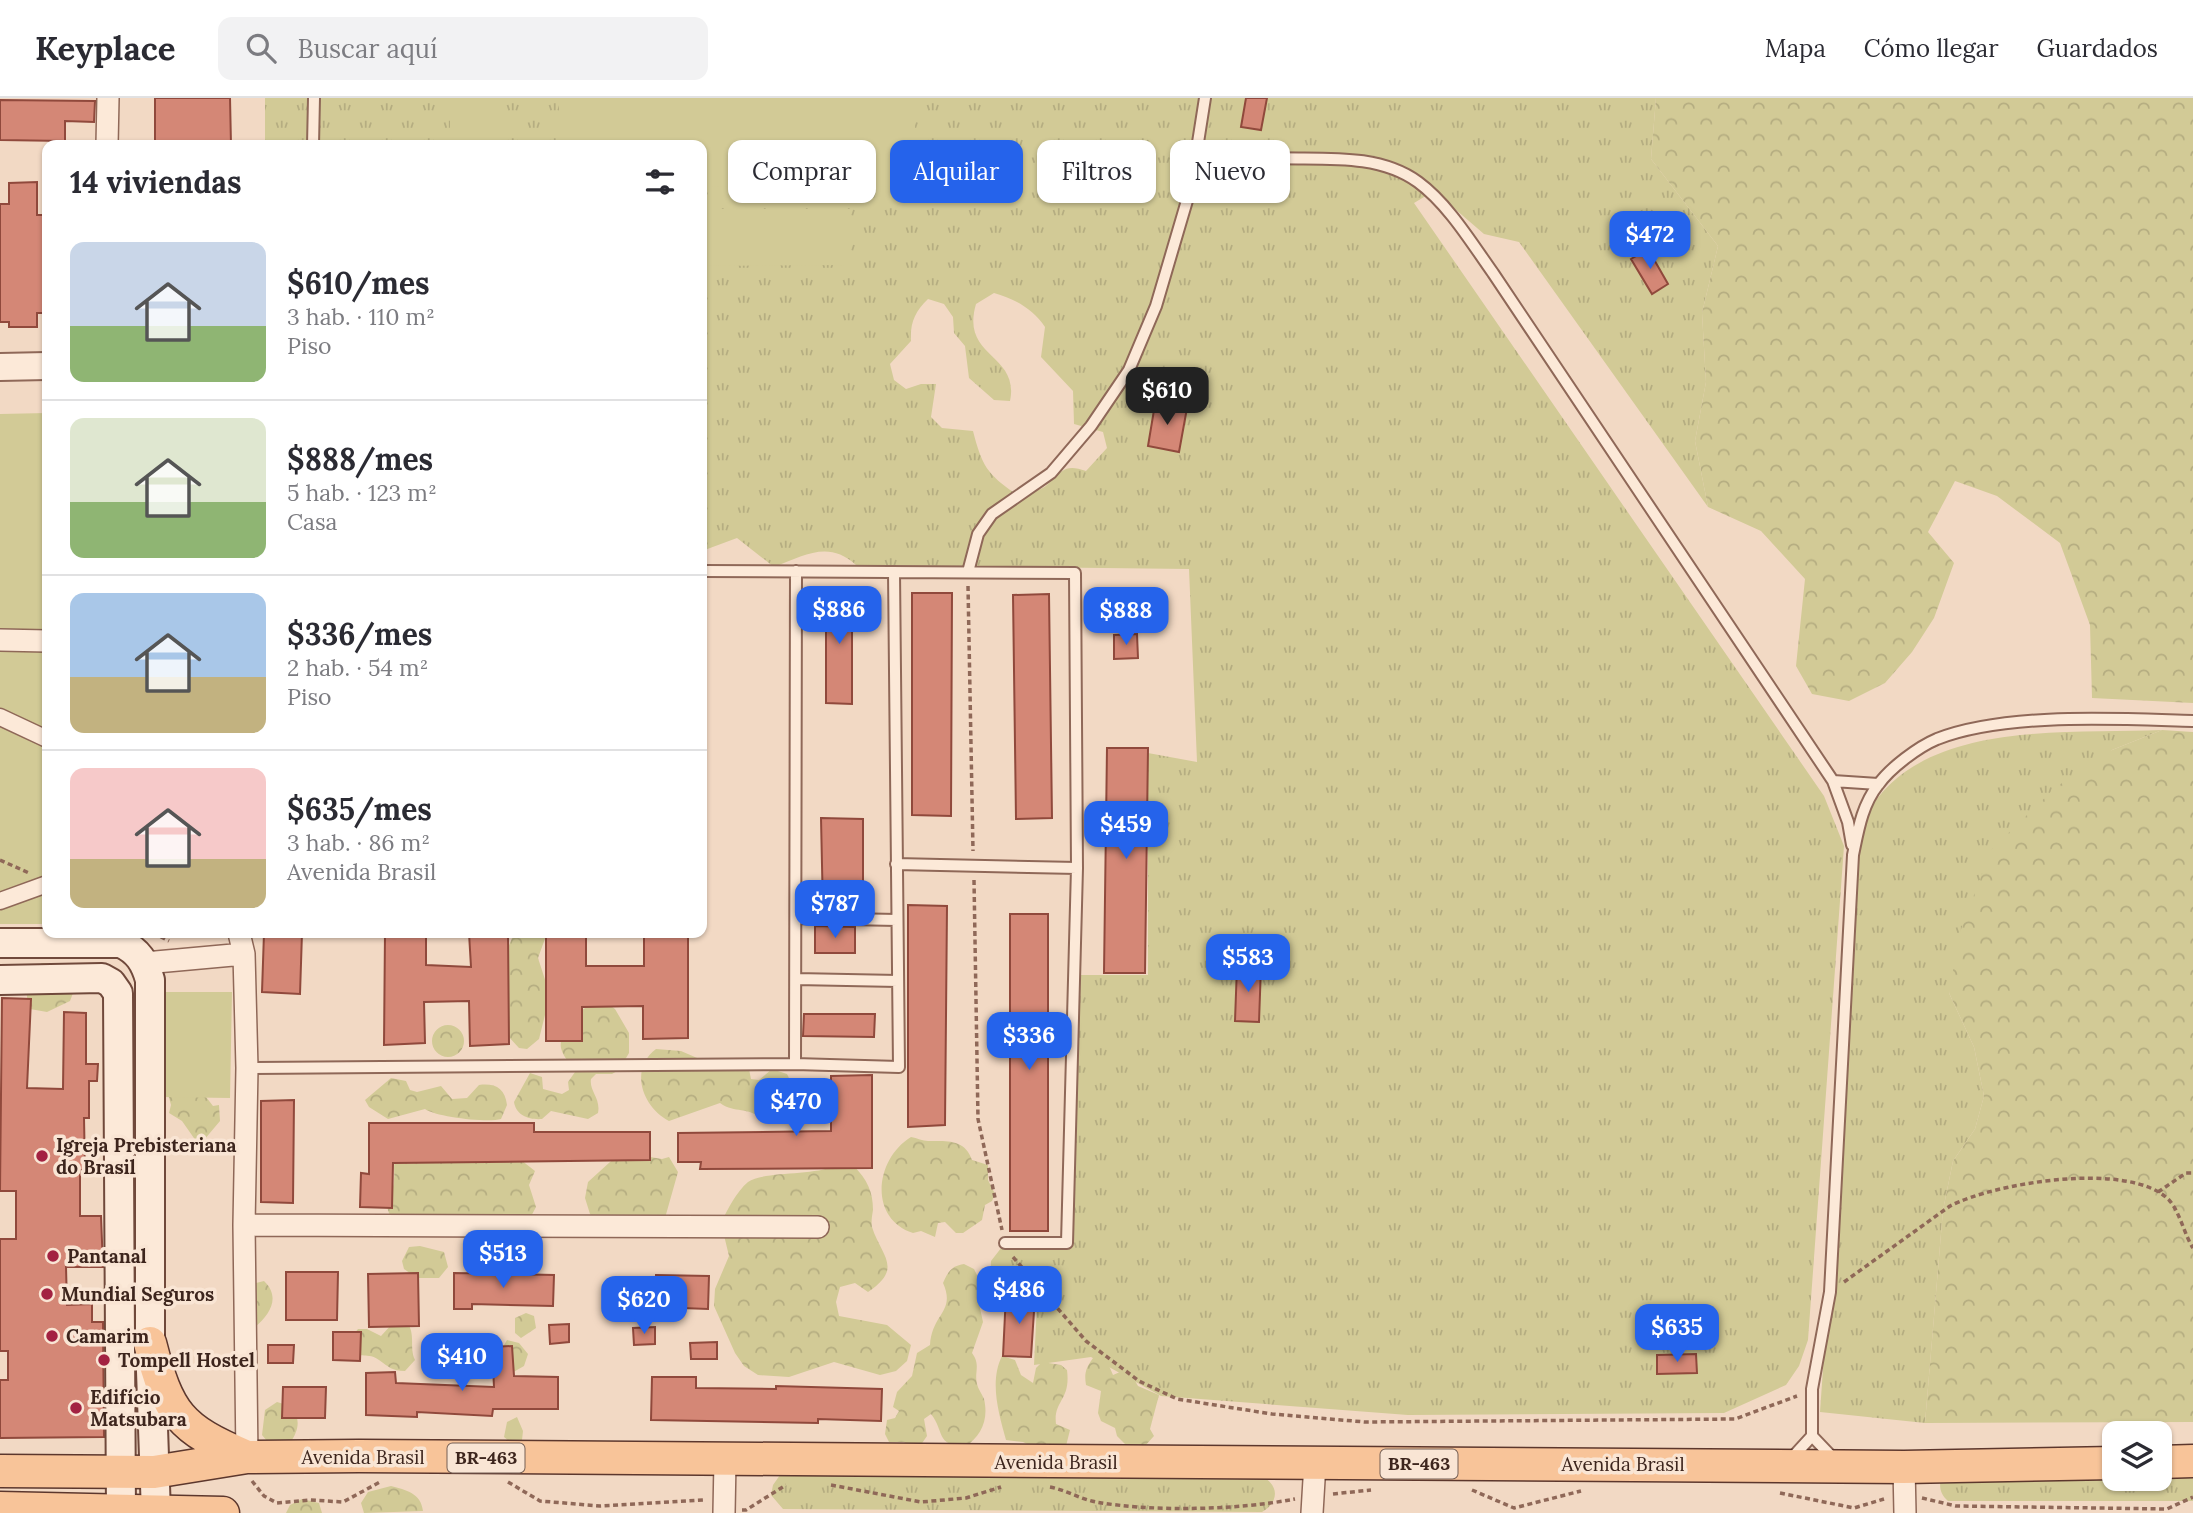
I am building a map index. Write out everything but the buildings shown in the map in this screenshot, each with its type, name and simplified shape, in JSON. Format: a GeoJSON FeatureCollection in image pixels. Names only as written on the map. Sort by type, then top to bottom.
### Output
{"type":"FeatureCollection","features":[{"type":"Feature","properties":{"kind":"main road"},"geometry":{"type":"LineString","coordinates":[[0,943],[121,943],[133,948],[145,963],[150,980],[150,1343],[156,1511]]}},
{"type":"Feature","properties":{"kind":"main road"},"geometry":{"type":"LineString","coordinates":[[0,980],[102,978],[111,983],[118,993],[121,1511]]}},
{"type":"Feature","properties":{"kind":"main road"},"geometry":{"type":"LineString","coordinates":[[150,1343],[160,1383],[173,1406],[204,1439],[247,1457]]}},
{"type":"Feature","properties":{"kind":"main road","name":"Avenida Brasil"},"geometry":{"type":"LineString","coordinates":[[0,1471],[154,1472],[247,1457],[1315,1463],[1781,1478],[1843,1465],[1905,1491],[2102,1464]]}},
{"type":"Feature","properties":{"kind":"main road"},"geometry":{"type":"LineString","coordinates":[[2172,1462],[2193,1461]]}},
{"type":"Feature","properties":{"kind":"main road"},"geometry":{"type":"LineString","coordinates":[[0,1508],[223,1513]]}},
{"type":"Feature","properties":{"kind":"street"},"geometry":{"type":"LineString","coordinates":[[107,140],[108,98]]}},
{"type":"Feature","properties":{"kind":"street"},"geometry":{"type":"LineString","coordinates":[[0,368],[42,366]]}},
{"type":"Feature","properties":{"kind":"street"},"geometry":{"type":"LineString","coordinates":[[0,640],[42,641]]}},
{"type":"Feature","properties":{"kind":"street"},"geometry":{"type":"LineString","coordinates":[[0,717],[42,737]]}},
{"type":"Feature","properties":{"kind":"street"},"geometry":{"type":"LineString","coordinates":[[0,901],[41,880]]}},
{"type":"Feature","properties":{"kind":"street"},"geometry":{"type":"LineString","coordinates":[[240,938],[244,954],[247,1068],[244,1225],[247,1457]]}},
{"type":"Feature","properties":{"kind":"street"},"geometry":{"type":"LineString","coordinates":[[145,963],[244,954]]}},
{"type":"Feature","properties":{"kind":"street"},"geometry":{"type":"LineString","coordinates":[[244,1225],[818,1227]]}},
{"type":"Feature","properties":{"kind":"street"},"geometry":{"type":"LineString","coordinates":[[724,1510],[725,1461]]}},
{"type":"Feature","properties":{"kind":"street"},"geometry":{"type":"LineString","coordinates":[[1312,1504],[1315,1463]]}},
{"type":"Feature","properties":{"kind":"lane"},"geometry":{"type":"LineString","coordinates":[[313,140],[314,98]]}},
{"type":"Feature","properties":{"kind":"lane"},"geometry":{"type":"LineString","coordinates":[[1198,140],[1205,98]]}},
{"type":"Feature","properties":{"kind":"lane"},"geometry":{"type":"LineString","coordinates":[[1290,159],[1348,161],[1395,169],[1419,183],[1457,223],[1493,272],[1833,781],[1848,822],[1853,855]]}},
{"type":"Feature","properties":{"kind":"lane"},"geometry":{"type":"LineString","coordinates":[[968,572],[978,534],[992,514],[1051,472],[1091,426],[1129,370],[1156,306],[1186,203]]}},
{"type":"Feature","properties":{"kind":"lane"},"geometry":{"type":"LineString","coordinates":[[707,571],[1075,573],[1077,868],[1067,1243],[1005,1243]]}},
{"type":"Feature","properties":{"kind":"lane"},"geometry":{"type":"LineString","coordinates":[[796,572],[796,1064]]}},
{"type":"Feature","properties":{"kind":"lane"},"geometry":{"type":"LineString","coordinates":[[247,1068],[796,1064],[899,1068],[894,572]]}},
{"type":"Feature","properties":{"kind":"lane"},"geometry":{"type":"LineString","coordinates":[[1781,1478],[1812,1436],[1812,1389],[1830,1292],[1853,855],[1859,823],[1878,784],[1936,739],[1994,725],[2125,719],[2193,721]]}},
{"type":"Feature","properties":{"kind":"lane"},"geometry":{"type":"LineString","coordinates":[[1833,781],[1878,784]]}},
{"type":"Feature","properties":{"kind":"lane"},"geometry":{"type":"LineString","coordinates":[[897,864],[1077,868]]}},
{"type":"Feature","properties":{"kind":"lane"},"geometry":{"type":"LineString","coordinates":[[796,918],[897,920]]}},
{"type":"Feature","properties":{"kind":"lane"},"geometry":{"type":"LineString","coordinates":[[796,979],[898,982]]}},
{"type":"Feature","properties":{"kind":"lane"},"geometry":{"type":"LineString","coordinates":[[1812,1436],[1824,1452],[1843,1465]]}},
{"type":"Feature","properties":{"kind":"path"},"geometry":{"type":"LineString","coordinates":[[968,572],[978,1119],[1005,1243],[1010,1253],[1086,1340],[1139,1381],[1177,1399],[1272,1414],[1365,1422],[1735,1419],[1757,1413],[1812,1389]]}},
{"type":"Feature","properties":{"kind":"path"},"geometry":{"type":"LineString","coordinates":[[0,860],[41,880]]}},
{"type":"Feature","properties":{"kind":"path"},"geometry":{"type":"LineString","coordinates":[[2158,1192],[2186,1173],[2193,1173]]}},
{"type":"Feature","properties":{"kind":"path"},"geometry":{"type":"LineString","coordinates":[[1830,1292],[1963,1199],[2036,1181],[2085,1178],[2125,1180],[2158,1192],[2170,1201],[2193,1248]]}},
{"type":"Feature","properties":{"kind":"path"},"geometry":{"type":"LineString","coordinates":[[247,1457],[253,1485],[264,1496],[277,1503],[310,1500],[343,1502],[391,1477]]}},
{"type":"Feature","properties":{"kind":"path"},"geometry":{"type":"LineString","coordinates":[[1781,1478],[1854,1508],[1905,1491],[1956,1506],[2167,1509],[2193,1497]]}},
{"type":"Feature","properties":{"kind":"path"},"geometry":{"type":"LineString","coordinates":[[496,1482],[509,1482],[540,1501],[600,1506],[700,1499],[724,1510],[746,1510],[775,1489],[796,1482]]}},
{"type":"Feature","properties":{"kind":"path"},"geometry":{"type":"LineString","coordinates":[[828,1484],[921,1503],[966,1498],[1010,1486]]}},
{"type":"Feature","properties":{"kind":"path"},"geometry":{"type":"LineString","coordinates":[[1041,1486],[1094,1502],[1120,1505],[1312,1504],[1383,1489]]}},
{"type":"Feature","properties":{"kind":"path"},"geometry":{"type":"LineString","coordinates":[[1468,1488],[1514,1508],[1585,1490]]}},
{"type":"Feature","properties":{"kind":"green space"},"geometry":{"type":"Polygon","coordinates":[[[265,98],[1656,98],[1651,159],[1718,246],[1702,313],[1706,382],[1695,441],[1708,507],[1519,242],[1484,234],[1434,191],[1414,203],[1824,796],[1844,846],[1808,1340],[1799,1366],[1786,1385],[1724,1413],[1408,1415],[1161,1396],[1091,1357],[1034,1365],[1037,1304],[1009,1302],[989,1310],[991,1261],[1005,1243],[1071,1247],[1071,975],[1148,975],[1148,753],[1197,762],[1189,569],[856,565],[846,557],[826,551],[774,567],[737,538],[707,549],[707,140],[265,140],[265,98]],[[994,293],[976,304],[973,322],[976,335],[982,346],[1007,373],[1011,385],[1010,401],[994,400],[969,378],[965,346],[954,333],[953,317],[944,304],[928,299],[914,318],[911,341],[890,364],[894,380],[906,389],[921,384],[936,384],[931,417],[942,428],[973,431],[979,453],[987,468],[998,481],[1016,494],[1041,489],[1069,468],[1086,471],[1107,448],[1103,432],[1074,424],[1073,391],[1041,357],[1045,327],[1029,310],[994,293]]]}},
{"type":"Feature","properties":{"kind":"green space"},"geometry":{"type":"Polygon","coordinates":[[[450,98],[501,98],[501,140],[450,140],[450,98]]]}},
{"type":"Feature","properties":{"kind":"green space"},"geometry":{"type":"Polygon","coordinates":[[[559,98],[915,98],[915,140],[890,140],[890,186],[876,186],[876,140],[728,140],[728,187],[707,187],[707,140],[559,140],[559,98]]]}},
{"type":"Feature","properties":{"kind":"green space"},"geometry":{"type":"Polygon","coordinates":[[[1656,98],[2193,98],[2193,703],[2092,698],[2090,625],[2060,543],[1997,496],[1955,481],[1928,532],[1954,563],[1934,618],[1912,652],[1885,683],[1849,701],[1812,694],[1796,666],[1805,579],[1761,531],[1708,507],[1695,441],[1706,382],[1702,313],[1718,246],[1651,159],[1656,98]]]}},
{"type":"Feature","properties":{"kind":"green space"},"geometry":{"type":"Polygon","coordinates":[[[707,209],[851,209],[851,265],[707,266],[707,209]]]}},
{"type":"Feature","properties":{"kind":"green space"},"geometry":{"type":"Polygon","coordinates":[[[42,413],[42,924],[0,924],[0,414],[42,413]]]}},
{"type":"Feature","properties":{"kind":"green space"},"geometry":{"type":"Polygon","coordinates":[[[2162,730],[2112,750],[1949,993],[1974,1047],[1984,1096],[1975,1129],[1953,1161],[1943,1210],[1925,1423],[1820,1412],[1858,864],[1865,817],[1893,782],[1924,761],[1960,746],[2042,733],[2162,730]]]}},
{"type":"Feature","properties":{"kind":"green space"},"geometry":{"type":"Polygon","coordinates":[[[2162,730],[2193,732],[2193,1422],[1925,1423],[1943,1210],[1953,1161],[1975,1129],[1984,1096],[1974,1047],[1949,993],[1960,932],[1991,850],[2056,787],[2112,750],[2162,730]]]}},
{"type":"Feature","properties":{"kind":"green space"},"geometry":{"type":"Polygon","coordinates":[[[512,938],[545,938],[538,958],[550,995],[539,1039],[527,1049],[519,1048],[508,1036],[508,948],[512,938]]]}},
{"type":"Feature","properties":{"kind":"green space"},"geometry":{"type":"Polygon","coordinates":[[[42,963],[61,969],[70,976],[74,984],[70,1001],[47,1012],[30,1009],[27,997],[30,977],[42,963]]]}},
{"type":"Feature","properties":{"kind":"green space"},"geometry":{"type":"Polygon","coordinates":[[[161,992],[232,992],[230,1098],[160,1097],[161,992]]]}},
{"type":"Feature","properties":{"kind":"green space"},"geometry":{"type":"Polygon","coordinates":[[[592,1004],[608,1004],[615,1009],[629,1033],[629,1053],[619,1070],[612,1074],[596,1074],[591,1079],[598,1113],[588,1119],[551,1111],[542,1119],[524,1116],[514,1102],[530,1073],[542,1077],[543,1089],[562,1094],[569,1090],[568,1082],[575,1072],[562,1051],[561,1041],[570,1022],[592,1004]]]}},
{"type":"Feature","properties":{"kind":"green space"},"geometry":{"type":"Polygon","coordinates":[[[448,1025],[459,1030],[464,1041],[459,1052],[448,1057],[437,1052],[432,1041],[437,1030],[448,1025]]]}},
{"type":"Feature","properties":{"kind":"green space"},"geometry":{"type":"Polygon","coordinates":[[[656,1049],[681,1051],[711,1064],[734,1058],[748,1064],[751,1079],[759,1080],[772,1069],[787,1074],[794,1097],[805,1106],[809,1121],[795,1128],[785,1121],[767,1123],[748,1111],[732,1109],[720,1103],[669,1121],[652,1107],[642,1087],[643,1067],[656,1049]]]}},
{"type":"Feature","properties":{"kind":"green space"},"geometry":{"type":"Polygon","coordinates":[[[391,1078],[406,1081],[410,1090],[417,1092],[441,1086],[452,1099],[467,1098],[479,1085],[490,1085],[504,1094],[507,1105],[501,1119],[494,1120],[450,1117],[425,1109],[388,1119],[369,1107],[365,1100],[391,1078]]]}},
{"type":"Feature","properties":{"kind":"green space"},"geometry":{"type":"Polygon","coordinates":[[[167,1090],[203,1093],[213,1106],[219,1105],[220,1121],[204,1140],[196,1141],[182,1121],[169,1113],[171,1105],[167,1090]]]}},
{"type":"Feature","properties":{"kind":"green space"},"geometry":{"type":"Polygon","coordinates":[[[911,1137],[960,1145],[972,1160],[988,1165],[988,1180],[995,1194],[992,1201],[985,1205],[982,1220],[963,1233],[956,1233],[945,1222],[938,1223],[935,1237],[921,1231],[913,1233],[889,1215],[883,1202],[884,1173],[899,1147],[911,1137]]]}},
{"type":"Feature","properties":{"kind":"green space"},"geometry":{"type":"Polygon","coordinates":[[[621,1152],[662,1159],[669,1157],[678,1172],[665,1218],[596,1220],[590,1214],[585,1198],[588,1182],[621,1152]]]}},
{"type":"Feature","properties":{"kind":"green space"},"geometry":{"type":"Polygon","coordinates":[[[521,1160],[535,1171],[529,1185],[536,1207],[528,1222],[452,1223],[439,1215],[427,1225],[391,1217],[388,1211],[395,1162],[521,1160]]]}},
{"type":"Feature","properties":{"kind":"green space"},"geometry":{"type":"Polygon","coordinates":[[[835,1166],[854,1166],[868,1186],[873,1203],[872,1227],[887,1261],[885,1276],[868,1292],[855,1283],[840,1287],[836,1302],[839,1316],[887,1325],[911,1345],[907,1361],[896,1371],[880,1375],[834,1362],[789,1377],[758,1375],[744,1366],[735,1353],[714,1306],[715,1289],[729,1256],[721,1223],[736,1196],[748,1182],[765,1176],[835,1166]]]}},
{"type":"Feature","properties":{"kind":"green space"},"geometry":{"type":"Polygon","coordinates":[[[500,1233],[510,1234],[518,1240],[515,1251],[501,1261],[492,1259],[488,1252],[500,1233]]]}},
{"type":"Feature","properties":{"kind":"green space"},"geometry":{"type":"Polygon","coordinates":[[[420,1246],[444,1252],[448,1267],[439,1278],[417,1278],[404,1269],[402,1261],[409,1247],[420,1246]]]}},
{"type":"Feature","properties":{"kind":"green space"},"geometry":{"type":"Polygon","coordinates":[[[964,1264],[974,1269],[981,1283],[978,1299],[983,1322],[972,1353],[977,1365],[977,1384],[984,1399],[982,1427],[965,1447],[956,1446],[945,1440],[931,1414],[924,1419],[927,1436],[918,1449],[904,1442],[889,1442],[885,1434],[887,1420],[895,1418],[899,1411],[893,1407],[897,1392],[912,1376],[917,1353],[930,1345],[947,1300],[943,1283],[953,1268],[964,1264]]]}},
{"type":"Feature","properties":{"kind":"green space"},"geometry":{"type":"Polygon","coordinates":[[[264,1281],[272,1293],[272,1306],[255,1327],[252,1284],[264,1281]]]}},
{"type":"Feature","properties":{"kind":"green space"},"geometry":{"type":"Polygon","coordinates":[[[526,1313],[534,1316],[536,1328],[521,1338],[515,1333],[515,1318],[526,1313]]]}},
{"type":"Feature","properties":{"kind":"green space"},"geometry":{"type":"Polygon","coordinates":[[[407,1322],[415,1360],[405,1371],[394,1369],[357,1351],[353,1335],[358,1329],[367,1329],[381,1336],[392,1324],[407,1322]]]}},
{"type":"Feature","properties":{"kind":"green space"},"geometry":{"type":"Polygon","coordinates":[[[507,1340],[519,1343],[528,1354],[524,1366],[510,1374],[503,1347],[507,1340]]]}},
{"type":"Feature","properties":{"kind":"green space"},"geometry":{"type":"Polygon","coordinates":[[[467,1341],[474,1344],[477,1351],[474,1358],[467,1361],[460,1358],[457,1351],[460,1344],[467,1341]]]}},
{"type":"Feature","properties":{"kind":"green space"},"geometry":{"type":"Polygon","coordinates":[[[1002,1356],[1015,1360],[1021,1375],[1033,1383],[1036,1368],[1042,1362],[1061,1365],[1067,1370],[1067,1388],[1056,1416],[1056,1424],[1070,1430],[1066,1446],[1044,1452],[1023,1442],[1006,1440],[998,1409],[996,1387],[1002,1356]]]}},
{"type":"Feature","properties":{"kind":"green space"},"geometry":{"type":"Polygon","coordinates":[[[1101,1357],[1107,1361],[1113,1375],[1120,1372],[1134,1379],[1138,1386],[1159,1395],[1150,1429],[1154,1436],[1144,1447],[1128,1447],[1117,1436],[1115,1428],[1101,1421],[1098,1413],[1101,1391],[1086,1385],[1085,1377],[1093,1358],[1101,1357]]]}},
{"type":"Feature","properties":{"kind":"green space"},"geometry":{"type":"Polygon","coordinates":[[[277,1402],[291,1408],[297,1418],[297,1430],[290,1443],[267,1441],[262,1435],[265,1410],[277,1402]]]}},
{"type":"Feature","properties":{"kind":"green space"},"geometry":{"type":"Polygon","coordinates":[[[517,1417],[523,1431],[522,1440],[510,1442],[504,1437],[507,1422],[517,1417]]]}},
{"type":"Feature","properties":{"kind":"green space"},"geometry":{"type":"Polygon","coordinates":[[[2172,1465],[2193,1466],[2193,1501],[1948,1501],[1940,1487],[1941,1477],[2102,1478],[2102,1491],[2172,1491],[2172,1465]]]}},
{"type":"Feature","properties":{"kind":"green space"},"geometry":{"type":"Polygon","coordinates":[[[780,1475],[1265,1478],[1273,1487],[1275,1496],[1271,1505],[1262,1512],[783,1509],[771,1495],[773,1485],[780,1475]]]}},
{"type":"Feature","properties":{"kind":"green space"},"geometry":{"type":"Polygon","coordinates":[[[391,1486],[416,1496],[423,1511],[364,1513],[361,1503],[368,1492],[391,1486]]]}},
{"type":"Feature","properties":{"kind":"green space"},"geometry":{"type":"Polygon","coordinates":[[[302,1499],[319,1503],[322,1513],[286,1513],[290,1505],[302,1499]]]}},
{"type":"Feature","properties":{"kind":"place","name":"Igreja Prebisteriana do Brasil"},"geometry":{"type":"Point","coordinates":[42,1156]}},
{"type":"Feature","properties":{"kind":"place","name":"Pantanal"},"geometry":{"type":"Point","coordinates":[53,1256]}},
{"type":"Feature","properties":{"kind":"place","name":"Mundial Seguros"},"geometry":{"type":"Point","coordinates":[47,1294]}},
{"type":"Feature","properties":{"kind":"place","name":"Camarim"},"geometry":{"type":"Point","coordinates":[52,1336]}},
{"type":"Feature","properties":{"kind":"place","name":"Tompell Hostel"},"geometry":{"type":"Point","coordinates":[104,1360]}},
{"type":"Feature","properties":{"kind":"place","name":"Edifício Matsubara"},"geometry":{"type":"Point","coordinates":[76,1408]}}]}
